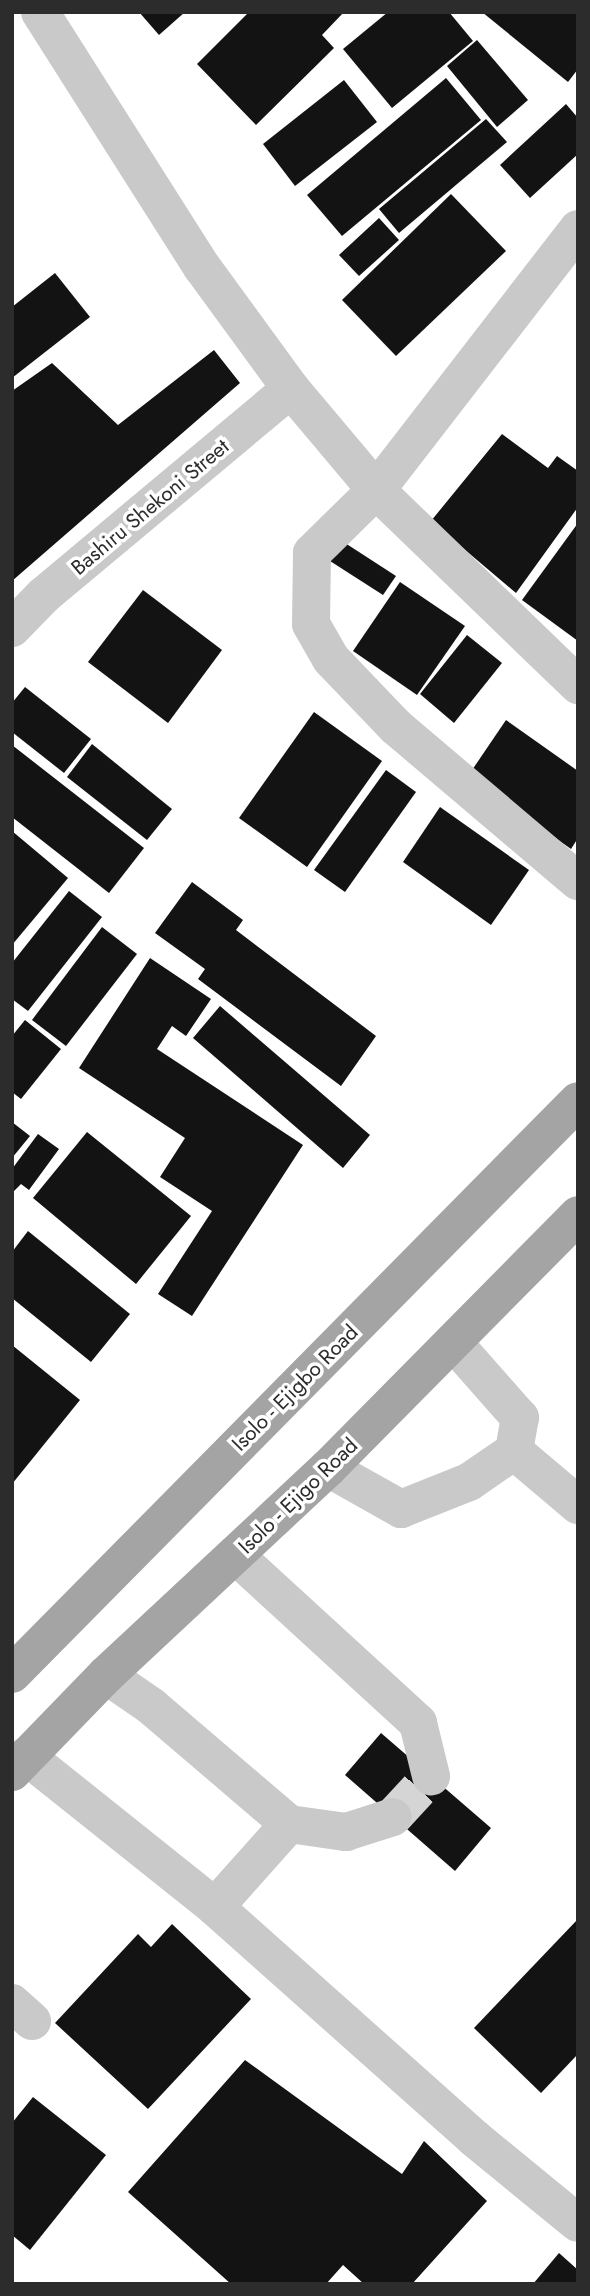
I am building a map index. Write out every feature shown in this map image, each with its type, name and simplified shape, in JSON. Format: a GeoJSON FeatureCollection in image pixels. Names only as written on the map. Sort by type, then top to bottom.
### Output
{"type":"FeatureCollection","features":[{"type":"Feature","properties":{"kind":"main road","name":"Isolo - Ejigbo Road"},"geometry":{"type":"LineString","coordinates":[[12,1674],[578,1101]]}},
{"type":"Feature","properties":{"kind":"main road","name":"Isolo - Ejigo Road"},"geometry":{"type":"LineString","coordinates":[[19,1764],[106,1675],[328,1468],[578,1215]]}},
{"type":"Feature","properties":{"kind":"street"},"geometry":{"type":"LineString","coordinates":[[40,12],[202,267],[291,389],[376,490],[578,685]]}},
{"type":"Feature","properties":{"kind":"street"},"geometry":{"type":"LineString","coordinates":[[578,229],[376,490],[312,553],[311,624],[331,659],[394,726],[578,881]]}},
{"type":"Feature","properties":{"kind":"street","name":"Bashiru Shekoni Street"},"geometry":{"type":"LineString","coordinates":[[12,628],[43,596],[291,389]]}},
{"type":"Feature","properties":{"kind":"street"},"geometry":{"type":"LineString","coordinates":[[328,1468],[401,1509],[469,1482],[514,1451],[520,1418],[453,1342]]}},
{"type":"Feature","properties":{"kind":"street"},"geometry":{"type":"LineString","coordinates":[[514,1451],[578,1505]]}},
{"type":"Feature","properties":{"kind":"street"},"geometry":{"type":"LineString","coordinates":[[236,1556],[418,1723],[431,1776]]}},
{"type":"Feature","properties":{"kind":"street"},"geometry":{"type":"LineString","coordinates":[[106,1675],[151,1706],[289,1824],[346,1832],[393,1817]]}},
{"type":"Feature","properties":{"kind":"street"},"geometry":{"type":"LineString","coordinates":[[19,1764],[215,1907],[474,2138],[578,2222]]}},
{"type":"Feature","properties":{"kind":"street"},"geometry":{"type":"LineString","coordinates":[[215,1907],[289,1824]]}},
{"type":"Feature","properties":{"kind":"building"},"geometry":{"type":"Polygon","coordinates":[[[139,12],[185,12],[159,35],[139,12]]]}},
{"type":"Feature","properties":{"kind":"building"},"geometry":{"type":"Polygon","coordinates":[[[249,12],[344,12],[322,35],[334,48],[256,125],[197,64],[249,12]]]}},
{"type":"Feature","properties":{"kind":"building"},"geometry":{"type":"Polygon","coordinates":[[[388,12],[449,12],[473,41],[392,108],[343,49],[388,12]]]}},
{"type":"Feature","properties":{"kind":"building"},"geometry":{"type":"Polygon","coordinates":[[[482,12],[578,12],[578,69],[568,82],[482,12]]]}},
{"type":"Feature","properties":{"kind":"building"},"geometry":{"type":"Polygon","coordinates":[[[477,40],[528,100],[497,127],[447,66],[477,40]]]}},
{"type":"Feature","properties":{"kind":"building"},"geometry":{"type":"Polygon","coordinates":[[[446,78],[481,120],[342,236],[307,195],[446,78]]]}},
{"type":"Feature","properties":{"kind":"building"},"geometry":{"type":"Polygon","coordinates":[[[344,80],[377,122],[295,186],[263,144],[344,80]]]}},
{"type":"Feature","properties":{"kind":"building"},"geometry":{"type":"Polygon","coordinates":[[[566,104],[578,118],[578,154],[530,198],[500,165],[566,104]]]}},
{"type":"Feature","properties":{"kind":"building"},"geometry":{"type":"Polygon","coordinates":[[[486,119],[507,142],[399,233],[379,209],[486,119]]]}},
{"type":"Feature","properties":{"kind":"building"},"geometry":{"type":"Polygon","coordinates":[[[451,194],[506,251],[396,356],[342,300],[451,194]]]}},
{"type":"Feature","properties":{"kind":"building"},"geometry":{"type":"Polygon","coordinates":[[[379,218],[399,240],[359,276],[339,255],[379,218]]]}},
{"type":"Feature","properties":{"kind":"building"},"geometry":{"type":"Polygon","coordinates":[[[55,273],[90,317],[12,378],[12,307],[55,273]]]}},
{"type":"Feature","properties":{"kind":"building"},"geometry":{"type":"Polygon","coordinates":[[[214,350],[240,383],[12,581],[12,391],[52,363],[118,425],[214,350]]]}},
{"type":"Feature","properties":{"kind":"building"},"geometry":{"type":"Polygon","coordinates":[[[502,434],[548,468],[557,456],[578,471],[578,507],[516,593],[431,521],[502,434]]]}},
{"type":"Feature","properties":{"kind":"building"},"geometry":{"type":"Polygon","coordinates":[[[578,523],[578,641],[522,600],[578,523]]]}},
{"type":"Feature","properties":{"kind":"building"},"geometry":{"type":"Polygon","coordinates":[[[342,541],[396,576],[383,595],[330,561],[342,541]]]}},
{"type":"Feature","properties":{"kind":"building"},"geometry":{"type":"Polygon","coordinates":[[[400,582],[465,626],[417,695],[353,651],[400,582]]]}},
{"type":"Feature","properties":{"kind":"building"},"geometry":{"type":"Polygon","coordinates":[[[143,590],[222,650],[168,723],[88,662],[143,590]]]}},
{"type":"Feature","properties":{"kind":"building"},"geometry":{"type":"Polygon","coordinates":[[[467,635],[502,663],[454,723],[420,694],[467,635]]]}},
{"type":"Feature","properties":{"kind":"building"},"geometry":{"type":"Polygon","coordinates":[[[25,687],[91,739],[64,773],[12,732],[12,703],[25,687]]]}},
{"type":"Feature","properties":{"kind":"building"},"geometry":{"type":"Polygon","coordinates":[[[314,712],[382,761],[307,867],[239,818],[314,712]]]}},
{"type":"Feature","properties":{"kind":"building"},"geometry":{"type":"Polygon","coordinates":[[[506,720],[578,771],[578,838],[571,849],[468,776],[506,720]]]}},
{"type":"Feature","properties":{"kind":"building"},"geometry":{"type":"Polygon","coordinates":[[[92,744],[172,809],[147,840],[67,777],[92,744]]]}},
{"type":"Feature","properties":{"kind":"building"},"geometry":{"type":"Polygon","coordinates":[[[12,745],[144,848],[109,893],[12,817],[12,745]]]}},
{"type":"Feature","properties":{"kind":"building"},"geometry":{"type":"Polygon","coordinates":[[[386,770],[416,792],[345,892],[314,870],[386,770]]]}},
{"type":"Feature","properties":{"kind":"building"},"geometry":{"type":"Polygon","coordinates":[[[440,807],[529,870],[491,925],[403,862],[440,807]]]}},
{"type":"Feature","properties":{"kind":"building"},"geometry":{"type":"Polygon","coordinates":[[[12,831],[68,878],[12,945],[12,831]]]}},
{"type":"Feature","properties":{"kind":"building"},"geometry":{"type":"Polygon","coordinates":[[[192,882],[243,920],[236,930],[376,1036],[341,1086],[198,979],[205,969],[155,933],[192,882]]]}},
{"type":"Feature","properties":{"kind":"building"},"geometry":{"type":"Polygon","coordinates":[[[69,891],[102,917],[28,1011],[12,999],[12,963],[69,891]]]}},
{"type":"Feature","properties":{"kind":"building"},"geometry":{"type":"Polygon","coordinates":[[[102,927],[137,954],[66,1046],[32,1020],[102,927]]]}},
{"type":"Feature","properties":{"kind":"building"},"geometry":{"type":"Polygon","coordinates":[[[150,958],[211,999],[186,1036],[172,1026],[157,1049],[303,1145],[192,1316],[158,1294],[212,1211],[160,1177],[185,1138],[79,1068],[150,958]]]}},
{"type":"Feature","properties":{"kind":"building"},"geometry":{"type":"Polygon","coordinates":[[[220,1006],[370,1135],[343,1168],[193,1038],[220,1006]]]}},
{"type":"Feature","properties":{"kind":"building"},"geometry":{"type":"Polygon","coordinates":[[[25,1020],[61,1049],[21,1099],[12,1092],[12,1036],[25,1020]]]}},
{"type":"Feature","properties":{"kind":"building"},"geometry":{"type":"Polygon","coordinates":[[[12,1122],[30,1136],[12,1158],[12,1122]]]}},
{"type":"Feature","properties":{"kind":"building"},"geometry":{"type":"Polygon","coordinates":[[[87,1132],[191,1216],[136,1284],[33,1198],[87,1132]]]}},
{"type":"Feature","properties":{"kind":"building"},"geometry":{"type":"Polygon","coordinates":[[[38,1134],[59,1149],[29,1190],[21,1184],[14,1191],[12,1169],[38,1134]]]}},
{"type":"Feature","properties":{"kind":"building"},"geometry":{"type":"Polygon","coordinates":[[[28,1231],[130,1314],[91,1362],[12,1298],[12,1252],[28,1231]]]}},
{"type":"Feature","properties":{"kind":"building"},"geometry":{"type":"Polygon","coordinates":[[[12,1345],[80,1400],[12,1484],[12,1345]]]}},
{"type":"Feature","properties":{"kind":"building"},"geometry":{"type":"Polygon","coordinates":[[[381,1733],[491,1828],[455,1871],[345,1775],[381,1733]]]}},
{"type":"Feature","properties":{"kind":"building"},"geometry":{"type":"Polygon","coordinates":[[[578,1919],[578,2054],[541,2093],[474,2028],[578,1919]]]}},
{"type":"Feature","properties":{"kind":"building"},"geometry":{"type":"Polygon","coordinates":[[[172,1924],[251,1999],[148,2109],[55,2023],[138,1934],[151,1947],[172,1924]]]}},
{"type":"Feature","properties":{"kind":"building"},"geometry":{"type":"Polygon","coordinates":[[[245,2060],[402,2174],[424,2141],[487,2201],[412,2284],[364,2284],[343,2265],[326,2284],[231,2284],[128,2192],[245,2060]]]}},
{"type":"Feature","properties":{"kind":"building"},"geometry":{"type":"Polygon","coordinates":[[[33,2097],[106,2155],[30,2250],[12,2235],[12,2123],[33,2097]]]}},
{"type":"Feature","properties":{"kind":"building"},"geometry":{"type":"Polygon","coordinates":[[[559,2253],[578,2270],[578,2284],[533,2284],[559,2253]]]}},
{"type":"Feature","properties":{"kind":"tunnel"},"geometry":{"type":"LineString","coordinates":[[393,1817],[431,1776]]}}]}
